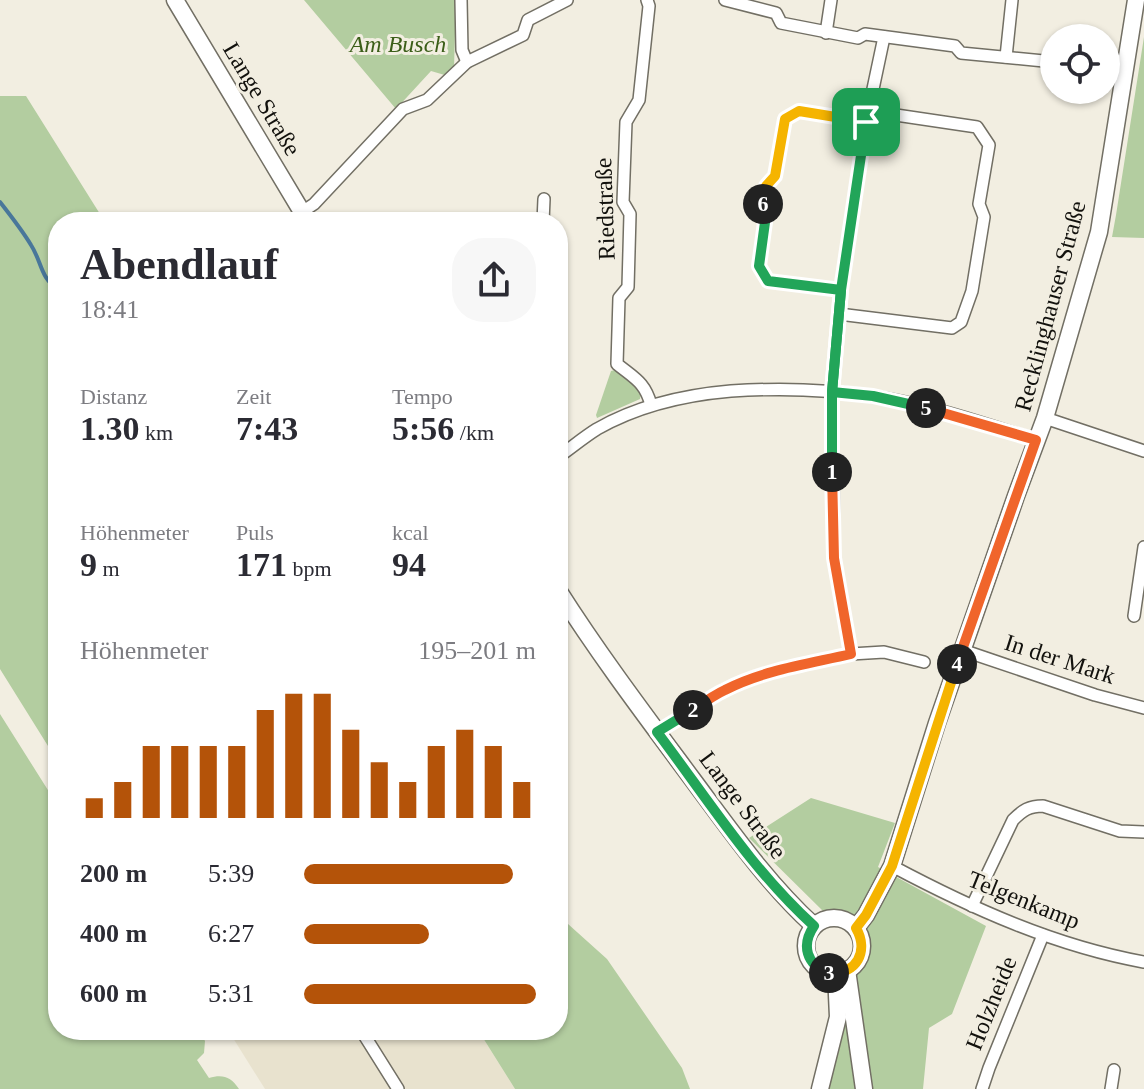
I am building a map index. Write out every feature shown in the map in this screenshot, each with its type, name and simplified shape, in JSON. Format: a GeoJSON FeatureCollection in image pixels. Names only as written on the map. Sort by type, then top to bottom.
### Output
{"type":"FeatureCollection","features":[{"type":"Feature","properties":{"kind":"main road","name":"Lange Straße"},"geometry":{"type":"LineString","coordinates":[[175,0],[302,212]]}},
{"type":"Feature","properties":{"kind":"main road","name":"Recklinghauser Straße"},"geometry":{"type":"LineString","coordinates":[[842,972],[854,965],[862,950],[856,928],[892,866],[962,650],[1045,418],[1099,232],[1136,0]]}},
{"type":"Feature","properties":{"kind":"main road","name":"Lange Straße"},"geometry":{"type":"LineString","coordinates":[[568,604],[657,732],[746,851],[814,926]]}},
{"type":"Feature","properties":{"kind":"main road"},"geometry":{"type":"LineString","coordinates":[[842,972],[820,970],[809,957],[806,941],[814,926],[821,921],[843,919],[856,928]]}},
{"type":"Feature","properties":{"kind":"main road","name":"Recklinghauser Straße"},"geometry":{"type":"LineString","coordinates":[[820,1089],[838,1017],[842,972]]}},
{"type":"Feature","properties":{"kind":"main road","name":"Recklinghauser Straße"},"geometry":{"type":"LineString","coordinates":[[842,972],[864,1089]]}},
{"type":"Feature","properties":{"kind":"street"},"geometry":{"type":"LineString","coordinates":[[461,0],[462,50],[467,62]]}},
{"type":"Feature","properties":{"kind":"street"},"geometry":{"type":"LineString","coordinates":[[308,212],[403,109],[427,100],[467,62],[523,35],[528,20],[567,0]]}},
{"type":"Feature","properties":{"kind":"street","name":"Riedstraße"},"geometry":{"type":"LineString","coordinates":[[647,0],[649,6],[639,100],[626,122],[623,202],[630,214],[628,287],[619,298],[617,364],[647,391],[651,405]]}},
{"type":"Feature","properties":{"kind":"street"},"geometry":{"type":"LineString","coordinates":[[725,0],[776,13],[781,23],[826,33],[858,38],[865,34],[955,46],[961,53],[1040,61]]}},
{"type":"Feature","properties":{"kind":"street"},"geometry":{"type":"LineString","coordinates":[[826,33],[831,0]]}},
{"type":"Feature","properties":{"kind":"street"},"geometry":{"type":"LineString","coordinates":[[1006,57],[1012,0]]}},
{"type":"Feature","properties":{"kind":"street"},"geometry":{"type":"LineString","coordinates":[[851,654],[834,558],[832,392],[841,290],[867,117],[884,37]]}},
{"type":"Feature","properties":{"kind":"street"},"geometry":{"type":"LineString","coordinates":[[1120,69],[1125,70]]}},
{"type":"Feature","properties":{"kind":"street"},"geometry":{"type":"LineString","coordinates":[[839,314],[952,328],[961,322],[972,291],[984,217],[979,204],[989,145],[977,127],[799,111],[785,119],[775,176],[766,186],[763,205],[766,215],[759,266],[768,281],[841,290]]}},
{"type":"Feature","properties":{"kind":"street"},"geometry":{"type":"LineString","coordinates":[[543,212],[544,199]]}},
{"type":"Feature","properties":{"kind":"street"},"geometry":{"type":"LineString","coordinates":[[568,450],[597,429],[651,405],[709,393],[797,389],[873,396],[1036,440]]}},
{"type":"Feature","properties":{"kind":"street"},"geometry":{"type":"LineString","coordinates":[[1045,418],[1144,451]]}},
{"type":"Feature","properties":{"kind":"street"},"geometry":{"type":"LineString","coordinates":[[1134,616],[1144,547]]}},
{"type":"Feature","properties":{"kind":"street","name":"In der Mark"},"geometry":{"type":"LineString","coordinates":[[962,650],[1095,695],[1144,708]]}},
{"type":"Feature","properties":{"kind":"street"},"geometry":{"type":"LineString","coordinates":[[657,732],[724,690],[783,669],[851,654],[884,652],[924,662]]}},
{"type":"Feature","properties":{"kind":"street"},"geometry":{"type":"LineString","coordinates":[[972,906],[1013,820],[1032,806],[1043,806],[1120,831],[1144,832]]}},
{"type":"Feature","properties":{"kind":"street","name":"Telgenkamp"},"geometry":{"type":"LineString","coordinates":[[892,866],[972,906],[1043,935],[1144,962]]}},
{"type":"Feature","properties":{"kind":"street","name":"Holzheide"},"geometry":{"type":"LineString","coordinates":[[982,1089],[1043,935]]}},
{"type":"Feature","properties":{"kind":"street"},"geometry":{"type":"LineString","coordinates":[[367,1040],[398,1089]]}},
{"type":"Feature","properties":{"kind":"street"},"geometry":{"type":"LineString","coordinates":[[1111,1089],[1114,1070]]}},
{"type":"Feature","properties":{"kind":"shaded area"},"geometry":{"type":"Polygon","coordinates":[[[234,1040],[484,1040],[515,1089],[265,1089],[234,1040]]]}},
{"type":"Feature","properties":{"kind":"green space","name":"Am Busch"},"geometry":{"type":"Polygon","coordinates":[[[304,0],[456,0],[454,68],[448,76],[431,71],[396,109],[304,0]]]}},
{"type":"Feature","properties":{"kind":"green space"},"geometry":{"type":"Polygon","coordinates":[[[1144,37],[1144,238],[1112,237],[1116,215],[1144,37]]]}},
{"type":"Feature","properties":{"kind":"green space"},"geometry":{"type":"Polygon","coordinates":[[[0,96],[26,96],[99,212],[48,212],[48,746],[0,669],[0,96]]]}},
{"type":"Feature","properties":{"kind":"green space"},"geometry":{"type":"Polygon","coordinates":[[[615,370],[638,389],[640,399],[597,418],[611,371],[615,370]]]}},
{"type":"Feature","properties":{"kind":"green space"},"geometry":{"type":"Polygon","coordinates":[[[0,714],[48,790],[48,1040],[204,1040],[204,1053],[197,1060],[209,1078],[226,1078],[239,1089],[0,1089],[0,714]]]}},
{"type":"Feature","properties":{"kind":"green space"},"geometry":{"type":"Polygon","coordinates":[[[811,798],[895,823],[878,867],[986,926],[952,1014],[929,1028],[923,1089],[829,1089],[855,975],[862,965],[869,937],[846,913],[825,913],[749,838],[811,798]]]}},
{"type":"Feature","properties":{"kind":"green space"},"geometry":{"type":"Polygon","coordinates":[[[568,924],[607,959],[682,1068],[690,1089],[515,1089],[484,1040],[568,1040],[568,924]]]}},
{"type":"Feature","properties":{"kind":"waterway"},"geometry":{"type":"LineString","coordinates":[[0,202],[35,251],[48,280]]}},
{"type":"Feature","properties":{"kind":"route"},"geometry":{"type":"LineString","coordinates":[[866,122],[799,111],[785,119],[775,176],[766,186],[763,205],[766,215],[759,266],[768,281],[841,290],[839,314],[832,392],[907,403],[1036,440],[937,723],[892,866],[856,928],[862,942],[859,958],[847,970],[828,973],[813,964],[806,949],[806,941],[814,926],[746,851],[657,732],[724,690],[755,677],[851,654],[834,558],[832,392],[841,290],[866,122]]}}]}
